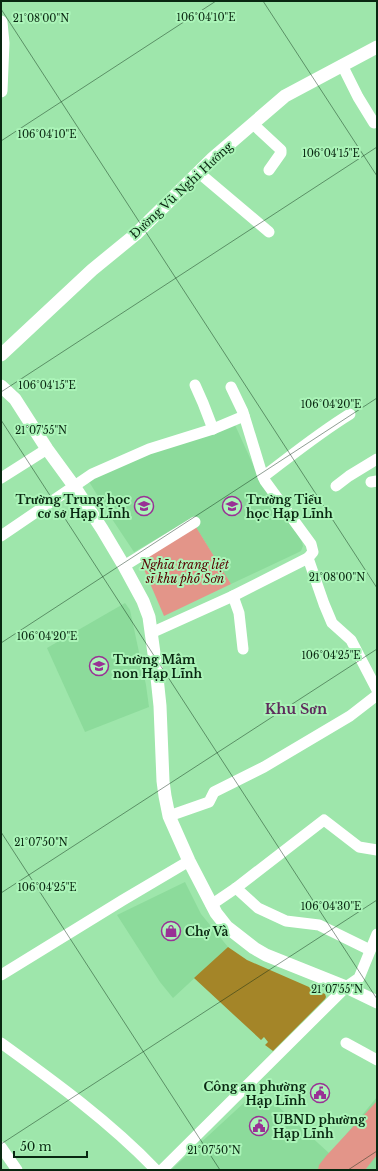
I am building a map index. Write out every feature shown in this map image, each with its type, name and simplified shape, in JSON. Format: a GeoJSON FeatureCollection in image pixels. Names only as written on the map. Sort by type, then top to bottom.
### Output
{"type":"FeatureCollection","features":[{"type":"Feature","properties":{"kind":"street"},"geometry":{"type":"LineString","coordinates":[[1,22],[3,43],[1,91]]}},
{"type":"Feature","properties":{"kind":"street","name":"Đường Vũ Nghi Hướng"},"geometry":{"type":"LineString","coordinates":[[1,355],[92,270],[136,234],[213,158],[285,96],[377,47]]}},
{"type":"Feature","properties":{"kind":"street"},"geometry":{"type":"LineString","coordinates":[[342,65],[358,97],[374,123]]}},
{"type":"Feature","properties":{"kind":"street"},"geometry":{"type":"LineString","coordinates":[[253,124],[281,150],[281,153],[270,170]]}},
{"type":"Feature","properties":{"kind":"street"},"geometry":{"type":"LineString","coordinates":[[198,172],[270,232]]}},
{"type":"Feature","properties":{"kind":"street"},"geometry":{"type":"LineString","coordinates":[[195,385],[213,429]]}},
{"type":"Feature","properties":{"kind":"street"},"geometry":{"type":"LineString","coordinates":[[1,386],[15,399],[47,449],[74,486],[102,529],[143,601],[151,633],[159,692],[165,796],[170,816],[189,861],[211,905],[227,927],[254,948],[266,955],[346,987],[377,1002]]}},
{"type":"Feature","properties":{"kind":"street"},"geometry":{"type":"LineString","coordinates":[[151,633],[233,596],[308,558],[313,552],[311,544],[263,477],[244,416],[231,387]]}},
{"type":"Feature","properties":{"kind":"street"},"geometry":{"type":"LineString","coordinates":[[263,477],[309,441],[350,414]]}},
{"type":"Feature","properties":{"kind":"street"},"geometry":{"type":"LineString","coordinates":[[1,536],[92,474],[149,449],[213,429],[244,416]]}},
{"type":"Feature","properties":{"kind":"street"},"geometry":{"type":"LineString","coordinates":[[1,478],[47,449]]}},
{"type":"Feature","properties":{"kind":"street"},"geometry":{"type":"LineString","coordinates":[[336,486],[348,476],[377,459]]}},
{"type":"Feature","properties":{"kind":"street"},"geometry":{"type":"LineString","coordinates":[[124,566],[195,522]]}},
{"type":"Feature","properties":{"kind":"street"},"geometry":{"type":"LineString","coordinates":[[170,816],[209,802],[214,792],[264,767],[350,716],[377,695],[351,640],[332,623],[308,558]]}},
{"type":"Feature","properties":{"kind":"street"},"geometry":{"type":"LineString","coordinates":[[233,596],[239,613],[244,649]]}},
{"type":"Feature","properties":{"kind":"street"},"geometry":{"type":"LineString","coordinates":[[211,905],[236,888],[324,820],[359,847],[377,850]]}},
{"type":"Feature","properties":{"kind":"street"},"geometry":{"type":"LineString","coordinates":[[1,975],[189,861]]}},
{"type":"Feature","properties":{"kind":"street"},"geometry":{"type":"LineString","coordinates":[[236,888],[258,908],[286,921],[319,925],[370,950]]}},
{"type":"Feature","properties":{"kind":"street"},"geometry":{"type":"LineString","coordinates":[[162,1170],[346,987],[359,978],[377,934]]}},
{"type":"Feature","properties":{"kind":"street"},"geometry":{"type":"LineString","coordinates":[[1,1043],[68,1093],[122,1137],[156,1170]]}},
{"type":"Feature","properties":{"kind":"street"},"geometry":{"type":"LineString","coordinates":[[346,1043],[377,1060]]}},
{"type":"Feature","properties":{"kind":"street"},"geometry":{"type":"LineString","coordinates":[[1,1147],[18,1170]]}},
{"type":"Feature","properties":{"kind":"shaded area","name":"Trường Tiểu học Hạp Lĩnh"},"geometry":{"type":"Polygon","coordinates":[[[235,425],[264,486],[291,523],[302,542],[303,546],[301,551],[231,584],[191,519],[134,552],[88,480],[126,461],[235,425]]]}},
{"type":"Feature","properties":{"kind":"shaded area","name":"Trường Mầm non Hạp Lĩnh"},"geometry":{"type":"Polygon","coordinates":[[[125,603],[130,610],[146,685],[149,707],[85,732],[47,648],[125,603]]]}},
{"type":"Feature","properties":{"kind":"shaded area","name":"Chợ Và"},"geometry":{"type":"Polygon","coordinates":[[[185,882],[201,914],[228,947],[173,998],[160,982],[117,915],[185,882]]]}},
{"type":"Feature","properties":{"kind":"shaded area"},"geometry":{"type":"Polygon","coordinates":[[[228,947],[247,960],[325,994],[325,999],[273,1051],[265,1045],[268,1042],[264,1037],[261,1040],[194,978],[228,947]]]}},
{"type":"Feature","properties":{"kind":"shaded area","name":"UBND phường Hạp Lĩnh"},"geometry":{"type":"Polygon","coordinates":[[[259,1089],[330,1154],[377,1097],[377,1170],[171,1170],[259,1089]]]}},
{"type":"Feature","properties":{"kind":"green space","name":"Nghĩa trang liệt sĩ khu phố Sơn"},"geometry":{"type":"Polygon","coordinates":[[[196,527],[231,584],[164,616],[140,560],[196,527]]]}},
{"type":"Feature","properties":{"kind":"green space"},"geometry":{"type":"Polygon","coordinates":[[[377,1101],[377,1155],[365,1170],[318,1170],[319,1165],[326,1156],[377,1101]]]}},
{"type":"Feature","properties":{"kind":"place","name":"Trường Trung học cơ sở Hạp Lĩnh"},"geometry":{"type":"Point","coordinates":[144,506]}},
{"type":"Feature","properties":{"kind":"place","name":"Trường Tiểu học Hạp Lĩnh"},"geometry":{"type":"Point","coordinates":[232,506]}},
{"type":"Feature","properties":{"kind":"place","name":"Trường Mầm non Hạp Lĩnh"},"geometry":{"type":"Point","coordinates":[99,666]}},
{"type":"Feature","properties":{"kind":"place","name":"Chợ Và"},"geometry":{"type":"Point","coordinates":[171,931]}},
{"type":"Feature","properties":{"kind":"place","name":"Công an phường Hạp Lĩnh"},"geometry":{"type":"Point","coordinates":[320,1093]}},
{"type":"Feature","properties":{"kind":"place","name":"UBND phường Hạp Lĩnh"},"geometry":{"type":"Point","coordinates":[259,1126]}},
{"type":"Feature","properties":{"kind":"district","name":"Khu Sơn"},"geometry":{"type":"Point","coordinates":[296,709]}}]}
